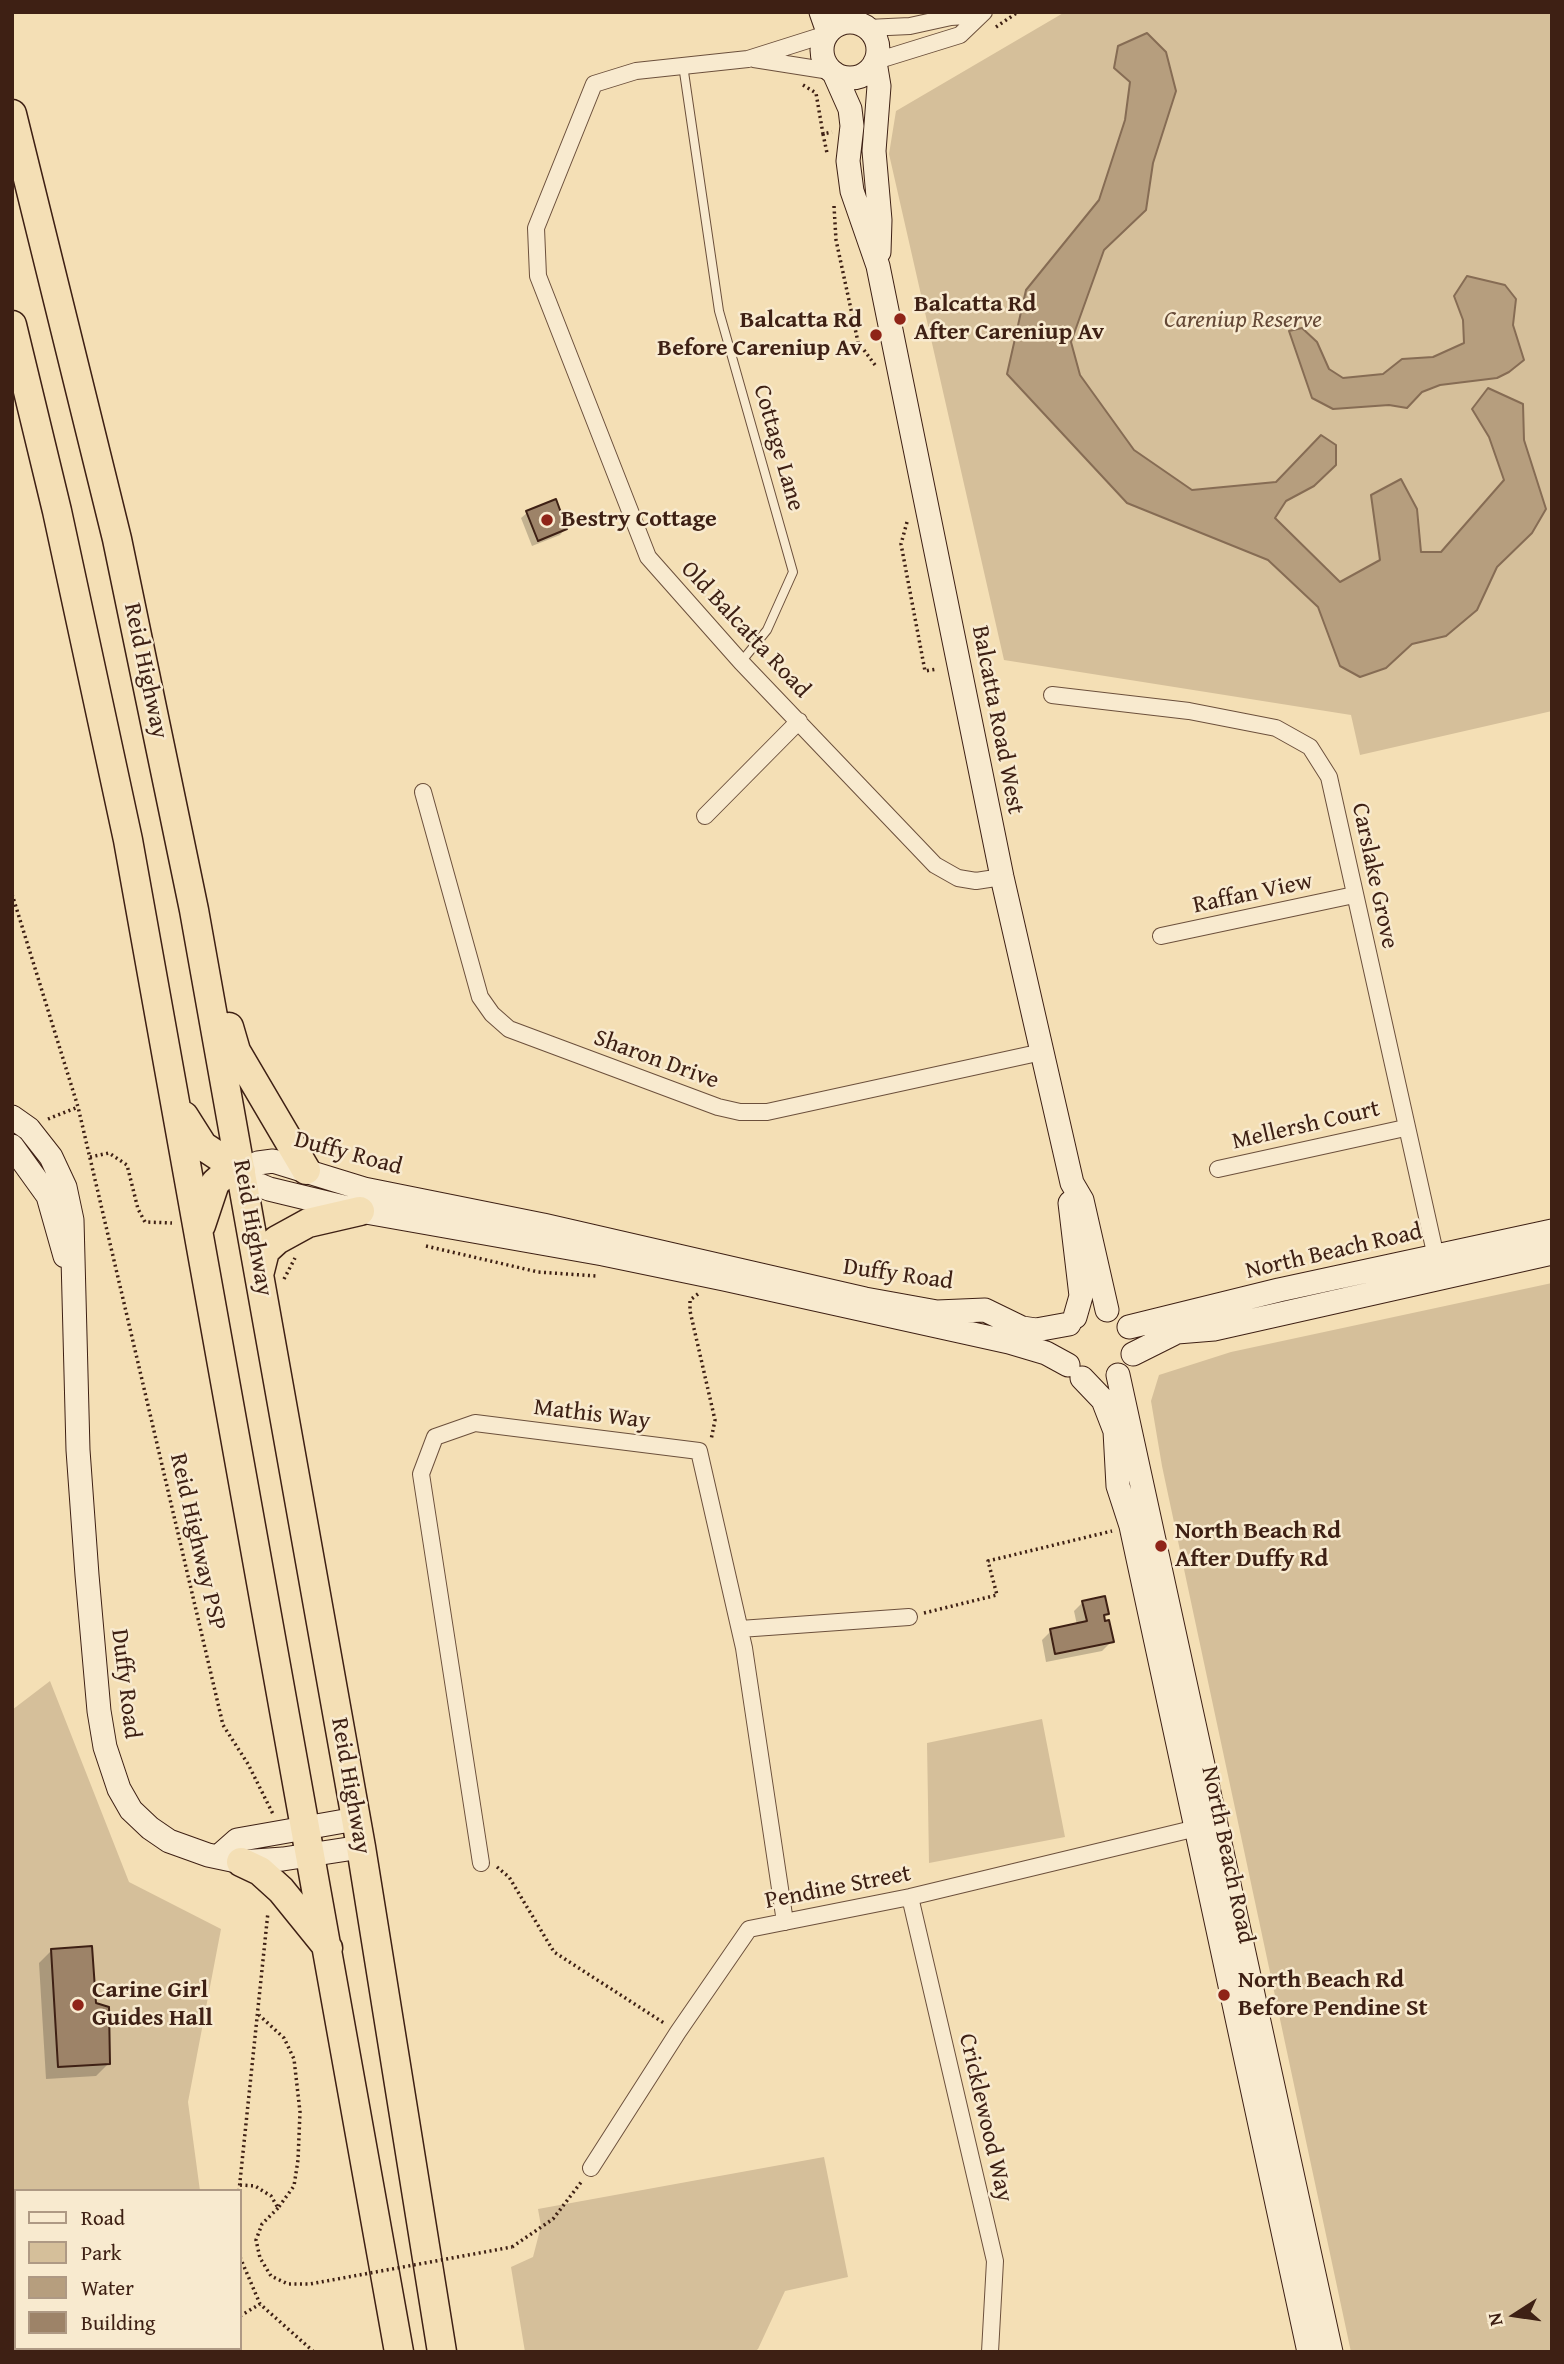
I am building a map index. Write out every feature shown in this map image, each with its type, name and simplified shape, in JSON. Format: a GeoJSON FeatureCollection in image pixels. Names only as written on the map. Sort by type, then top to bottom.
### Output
{"type":"FeatureCollection","features":[{"type":"Feature","properties":{"kind":"highway","name":"Reid Highway"},"geometry":{"type":"LineString","coordinates":[[12,114],[117,539],[194,910],[361,1847],[442,2352]]}},
{"type":"Feature","properties":{"kind":"highway","name":"Reid Highway"},"geometry":{"type":"LineString","coordinates":[[12,325],[60,524],[128,840],[178,1102],[199,1233],[310,1841],[399,2352]]}},
{"type":"Feature","properties":{"kind":"highway"},"geometry":{"type":"LineString","coordinates":[[194,910],[236,1051],[306,1170]]}},
{"type":"Feature","properties":{"kind":"highway"},"geometry":{"type":"LineString","coordinates":[[178,1102],[203,1146],[241,1171]]}},
{"type":"Feature","properties":{"kind":"highway"},"geometry":{"type":"LineString","coordinates":[[199,1233],[215,1183],[226,1173],[241,1171]]}},
{"type":"Feature","properties":{"kind":"highway"},"geometry":{"type":"LineString","coordinates":[[260,1271],[265,1251],[277,1240],[308,1223],[360,1211]]}},
{"type":"Feature","properties":{"kind":"highway"},"geometry":{"type":"LineString","coordinates":[[230,1859],[260,1871],[281,1890],[329,1950]]}},
{"type":"Feature","properties":{"kind":"main road"},"geometry":{"type":"LineString","coordinates":[[856,21],[877,45],[875,61],[868,71],[855,78],[832,72],[822,53],[825,26],[856,21]]}},
{"type":"Feature","properties":{"kind":"main road","name":"Balcatta Road West"},"geometry":{"type":"LineString","coordinates":[[875,61],[879,86],[874,151],[880,220],[878,266]]}},
{"type":"Feature","properties":{"kind":"main road","name":"Balcatta Road West"},"geometry":{"type":"LineString","coordinates":[[832,72],[851,118],[848,161],[852,191],[878,266],[1002,877],[1072,1183],[1082,1200],[1107,1310]]}},
{"type":"Feature","properties":{"kind":"main road","name":"Duffy Road"},"geometry":{"type":"LineString","coordinates":[[12,1117],[29,1129],[51,1157],[65,1187],[72,1220],[78,1450],[99,1711],[105,1746],[119,1789],[131,1810],[150,1828],[188,1849],[230,1859],[310,1841],[356,1819]]}},
{"type":"Feature","properties":{"kind":"main road","name":"Duffy Road"},"geometry":{"type":"LineString","coordinates":[[12,1146],[48,1196],[75,1289]]}},
{"type":"Feature","properties":{"kind":"main road","name":"Duffy Road"},"geometry":{"type":"LineString","coordinates":[[1072,1321],[1036,1330],[1022,1328],[985,1310],[971,1308],[937,1312],[865,1299],[543,1225],[364,1189],[273,1161],[258,1163],[241,1171],[252,1182],[269,1189],[360,1211],[603,1254],[1009,1342],[1046,1353],[1075,1371]]}},
{"type":"Feature","properties":{"kind":"main road","name":"Balcatta Road West"},"geometry":{"type":"LineString","coordinates":[[1072,1183],[1070,1205],[1081,1296],[1072,1321]]}},
{"type":"Feature","properties":{"kind":"main road","name":"North Beach Road"},"geometry":{"type":"LineString","coordinates":[[1133,1354],[1177,1332],[1214,1329],[1438,1267],[1552,1231]]}},
{"type":"Feature","properties":{"kind":"main road","name":"North Beach Road"},"geometry":{"type":"LineString","coordinates":[[1129,1327],[1438,1267],[1552,1253]]}},
{"type":"Feature","properties":{"kind":"main road"},"geometry":{"type":"LineString","coordinates":[[1107,1310],[1116,1314],[1129,1327],[1133,1354],[1118,1375],[1101,1381],[1075,1371],[1062,1344],[1072,1321],[1085,1311],[1107,1310]]}},
{"type":"Feature","properties":{"kind":"main road","name":"North Beach Road"},"geometry":{"type":"LineString","coordinates":[[1075,1371],[1103,1399],[1115,1431],[1118,1486],[1131,1527],[1331,2352]]}},
{"type":"Feature","properties":{"kind":"main road","name":"North Beach Road"},"geometry":{"type":"LineString","coordinates":[[1118,1375],[1204,1826],[1309,2352]]}},
{"type":"Feature","properties":{"kind":"main road","name":"Duffy Road"},"geometry":{"type":"LineString","coordinates":[[230,1859],[237,1840],[277,1833],[310,1841],[361,1847]]}},
{"type":"Feature","properties":{"kind":"street"},"geometry":{"type":"LineString","coordinates":[[856,21],[910,26],[951,17],[982,14]]}},
{"type":"Feature","properties":{"kind":"street"},"geometry":{"type":"LineString","coordinates":[[875,61],[960,35],[982,14]]}},
{"type":"Feature","properties":{"kind":"street"},"geometry":{"type":"LineString","coordinates":[[748,58],[825,26]]}},
{"type":"Feature","properties":{"kind":"street"},"geometry":{"type":"LineString","coordinates":[[683,65],[748,58],[832,72]]}},
{"type":"Feature","properties":{"kind":"street","name":"Old Balcatta Road"},"geometry":{"type":"LineString","coordinates":[[683,65],[636,71],[594,84],[536,228],[538,276],[648,557],[741,662],[935,865],[958,878],[976,881],[1002,877]]}},
{"type":"Feature","properties":{"kind":"street","name":"Carslake Grove"},"geometry":{"type":"LineString","coordinates":[[1052,695],[1189,711],[1276,728],[1310,747],[1329,777],[1438,1267]]}},
{"type":"Feature","properties":{"kind":"street"},"geometry":{"type":"LineString","coordinates":[[705,816],[799,721]]}},
{"type":"Feature","properties":{"kind":"street","name":"Sharon Drive"},"geometry":{"type":"LineString","coordinates":[[422,792],[480,997],[509,1029],[718,1107],[740,1112],[767,1112],[1042,1052]]}},
{"type":"Feature","properties":{"kind":"street","name":"Raffan View"},"geometry":{"type":"LineString","coordinates":[[1161,936],[1354,895]]}},
{"type":"Feature","properties":{"kind":"street","name":"Mellersh Court"},"geometry":{"type":"LineString","coordinates":[[1218,1169],[1405,1128]]}},
{"type":"Feature","properties":{"kind":"street","name":"Mathis Way"},"geometry":{"type":"LineString","coordinates":[[481,1863],[421,1474],[435,1437],[475,1423],[699,1451]]}},
{"type":"Feature","properties":{"kind":"street"},"geometry":{"type":"LineString","coordinates":[[699,1451],[740,1629],[785,1922]]}},
{"type":"Feature","properties":{"kind":"street"},"geometry":{"type":"LineString","coordinates":[[740,1629],[909,1617]]}},
{"type":"Feature","properties":{"kind":"street","name":"Pendine Street"},"geometry":{"type":"LineString","coordinates":[[591,2168],[678,2032],[749,1929],[910,1897],[1204,1826]]}},
{"type":"Feature","properties":{"kind":"street","name":"Cricklewood Way"},"geometry":{"type":"LineString","coordinates":[[910,1897],[995,2260],[990,2352]]}},
{"type":"Feature","properties":{"kind":"lane","name":"Cottage Lane"},"geometry":{"type":"LineString","coordinates":[[683,65],[719,312],[793,572],[767,630],[741,662]]}},
{"type":"Feature","properties":{"kind":"path"},"geometry":{"type":"LineString","coordinates":[[823,134],[828,159]]}},
{"type":"Feature","properties":{"kind":"path"},"geometry":{"type":"LineString","coordinates":[[833,198],[836,240],[858,342],[878,369]]}},
{"type":"Feature","properties":{"kind":"path"},"geometry":{"type":"LineString","coordinates":[[908,521],[901,544],[925,671],[959,665]]}},
{"type":"Feature","properties":{"kind":"path","name":"Reid Highway PSP"},"geometry":{"type":"LineString","coordinates":[[12,894],[78,1107],[223,1725],[248,1764],[272,1813],[277,1833]]}},
{"type":"Feature","properties":{"kind":"path"},"geometry":{"type":"LineString","coordinates":[[38,1124],[78,1107]]}},
{"type":"Feature","properties":{"kind":"path"},"geometry":{"type":"LineString","coordinates":[[699,1451],[713,1439],[715,1420],[690,1300],[697,1294],[716,1289],[724,1279]]}},
{"type":"Feature","properties":{"kind":"path"},"geometry":{"type":"LineString","coordinates":[[909,1617],[997,1595],[988,1561],[1116,1530]]}},
{"type":"Feature","properties":{"kind":"path"},"geometry":{"type":"LineString","coordinates":[[481,1863],[497,1867],[509,1877],[554,1952],[678,2032]]}},
{"type":"Feature","properties":{"kind":"path"},"geometry":{"type":"LineString","coordinates":[[239,2189],[268,1905],[281,1890]]}},
{"type":"Feature","properties":{"kind":"path"},"geometry":{"type":"LineString","coordinates":[[259,2015],[285,2038],[294,2059],[300,2112],[294,2186],[262,2224],[256,2240],[260,2258],[271,2276],[288,2284],[310,2284],[512,2247],[553,2218],[591,2168]]}},
{"type":"Feature","properties":{"kind":"path"},"geometry":{"type":"LineString","coordinates":[[240,2185],[255,2186],[271,2196],[278,2208]]}},
{"type":"Feature","properties":{"kind":"path"},"geometry":{"type":"LineString","coordinates":[[242,2262],[260,2304],[314,2352]]}},
{"type":"Feature","properties":{"kind":"path"},"geometry":{"type":"LineString","coordinates":[[242,2315],[260,2304]]}},
{"type":"Feature","properties":{"kind":"green space","name":"Careniup Reserve"},"geometry":{"type":"Polygon","coordinates":[[[1065,12],[1552,12],[1552,711],[1360,755],[1351,715],[1004,660],[889,154],[896,111],[1065,12]]]}},
{"type":"Feature","properties":{"kind":"green space"},"geometry":{"type":"Polygon","coordinates":[[[1552,1283],[1552,2352],[1351,2352],[1162,1466],[1151,1401],[1159,1375],[1231,1352],[1552,1283]]]}},
{"type":"Feature","properties":{"kind":"green space"},"geometry":{"type":"Polygon","coordinates":[[[50,1681],[129,1882],[221,1929],[188,2102],[200,2189],[14,2189],[14,2350],[236,2352],[12,2352],[12,1710],[50,1681]]]}},
{"type":"Feature","properties":{"kind":"green space"},"geometry":{"type":"Polygon","coordinates":[[[1042,1719],[1065,1837],[929,1863],[927,1743],[1042,1719]]]}},
{"type":"Feature","properties":{"kind":"green space"},"geometry":{"type":"Polygon","coordinates":[[[824,2157],[848,2277],[785,2291],[758,2349],[754,2352],[525,2352],[511,2267],[533,2257],[541,2226],[538,2209],[824,2157]]]}},
{"type":"Feature","properties":{"kind":"water"},"geometry":{"type":"Polygon","coordinates":[[[1147,33],[1166,52],[1176,91],[1153,163],[1146,210],[1104,250],[1071,342],[1080,375],[1134,450],[1192,490],[1276,482],[1321,435],[1336,445],[1336,465],[1314,486],[1286,501],[1275,518],[1340,582],[1380,560],[1371,495],[1401,479],[1417,509],[1421,552],[1441,552],[1504,480],[1489,437],[1472,409],[1488,388],[1523,404],[1524,440],[1546,509],[1532,533],[1497,567],[1477,610],[1446,636],[1412,644],[1386,668],[1360,677],[1340,666],[1318,607],[1268,560],[1127,503],[1007,374],[1026,290],[1099,200],[1125,120],[1130,82],[1114,68],[1118,46],[1147,33]]]}},
{"type":"Feature","properties":{"kind":"water"},"geometry":{"type":"Polygon","coordinates":[[[1467,276],[1505,285],[1516,299],[1513,325],[1524,360],[1509,372],[1497,378],[1440,385],[1422,392],[1407,408],[1389,405],[1333,409],[1312,398],[1289,331],[1302,328],[1317,342],[1329,369],[1343,378],[1383,374],[1402,359],[1433,357],[1464,343],[1463,320],[1454,296],[1467,276]]]}},
{"type":"Feature","properties":{"kind":"building","name":"Bestry Cottage"},"geometry":{"type":"Polygon","coordinates":[[[556,499],[567,529],[538,541],[526,511],[556,499]]]}},
{"type":"Feature","properties":{"kind":"building"},"geometry":{"type":"Polygon","coordinates":[[[1105,1596],[1109,1614],[1104,1615],[1105,1621],[1109,1620],[1114,1642],[1055,1654],[1050,1629],[1087,1621],[1082,1601],[1105,1596]]]}},
{"type":"Feature","properties":{"kind":"building","name":"Carine Girl Guides Hall"},"geometry":{"type":"Polygon","coordinates":[[[92,1946],[96,2003],[109,2007],[110,2064],[58,2067],[51,1949],[92,1946]]]}},
{"type":"Feature","properties":{"kind":"place","name":"Balcatta Rd After Careniup Av"},"geometry":{"type":"Point","coordinates":[900,319]}},
{"type":"Feature","properties":{"kind":"place","name":"Balcatta Rd Before Careniup Av"},"geometry":{"type":"Point","coordinates":[876,335]}},
{"type":"Feature","properties":{"kind":"place","name":"Bestry Cottage"},"geometry":{"type":"Point","coordinates":[547,520]}},
{"type":"Feature","properties":{"kind":"place","name":"North Beach Rd After Duffy Rd"},"geometry":{"type":"Point","coordinates":[1161,1546]}},
{"type":"Feature","properties":{"kind":"place","name":"North Beach Rd Before Pendine St"},"geometry":{"type":"Point","coordinates":[1224,1995]}},
{"type":"Feature","properties":{"kind":"place","name":"Carine Girl Guides Hall"},"geometry":{"type":"Point","coordinates":[78,2005]}}]}
